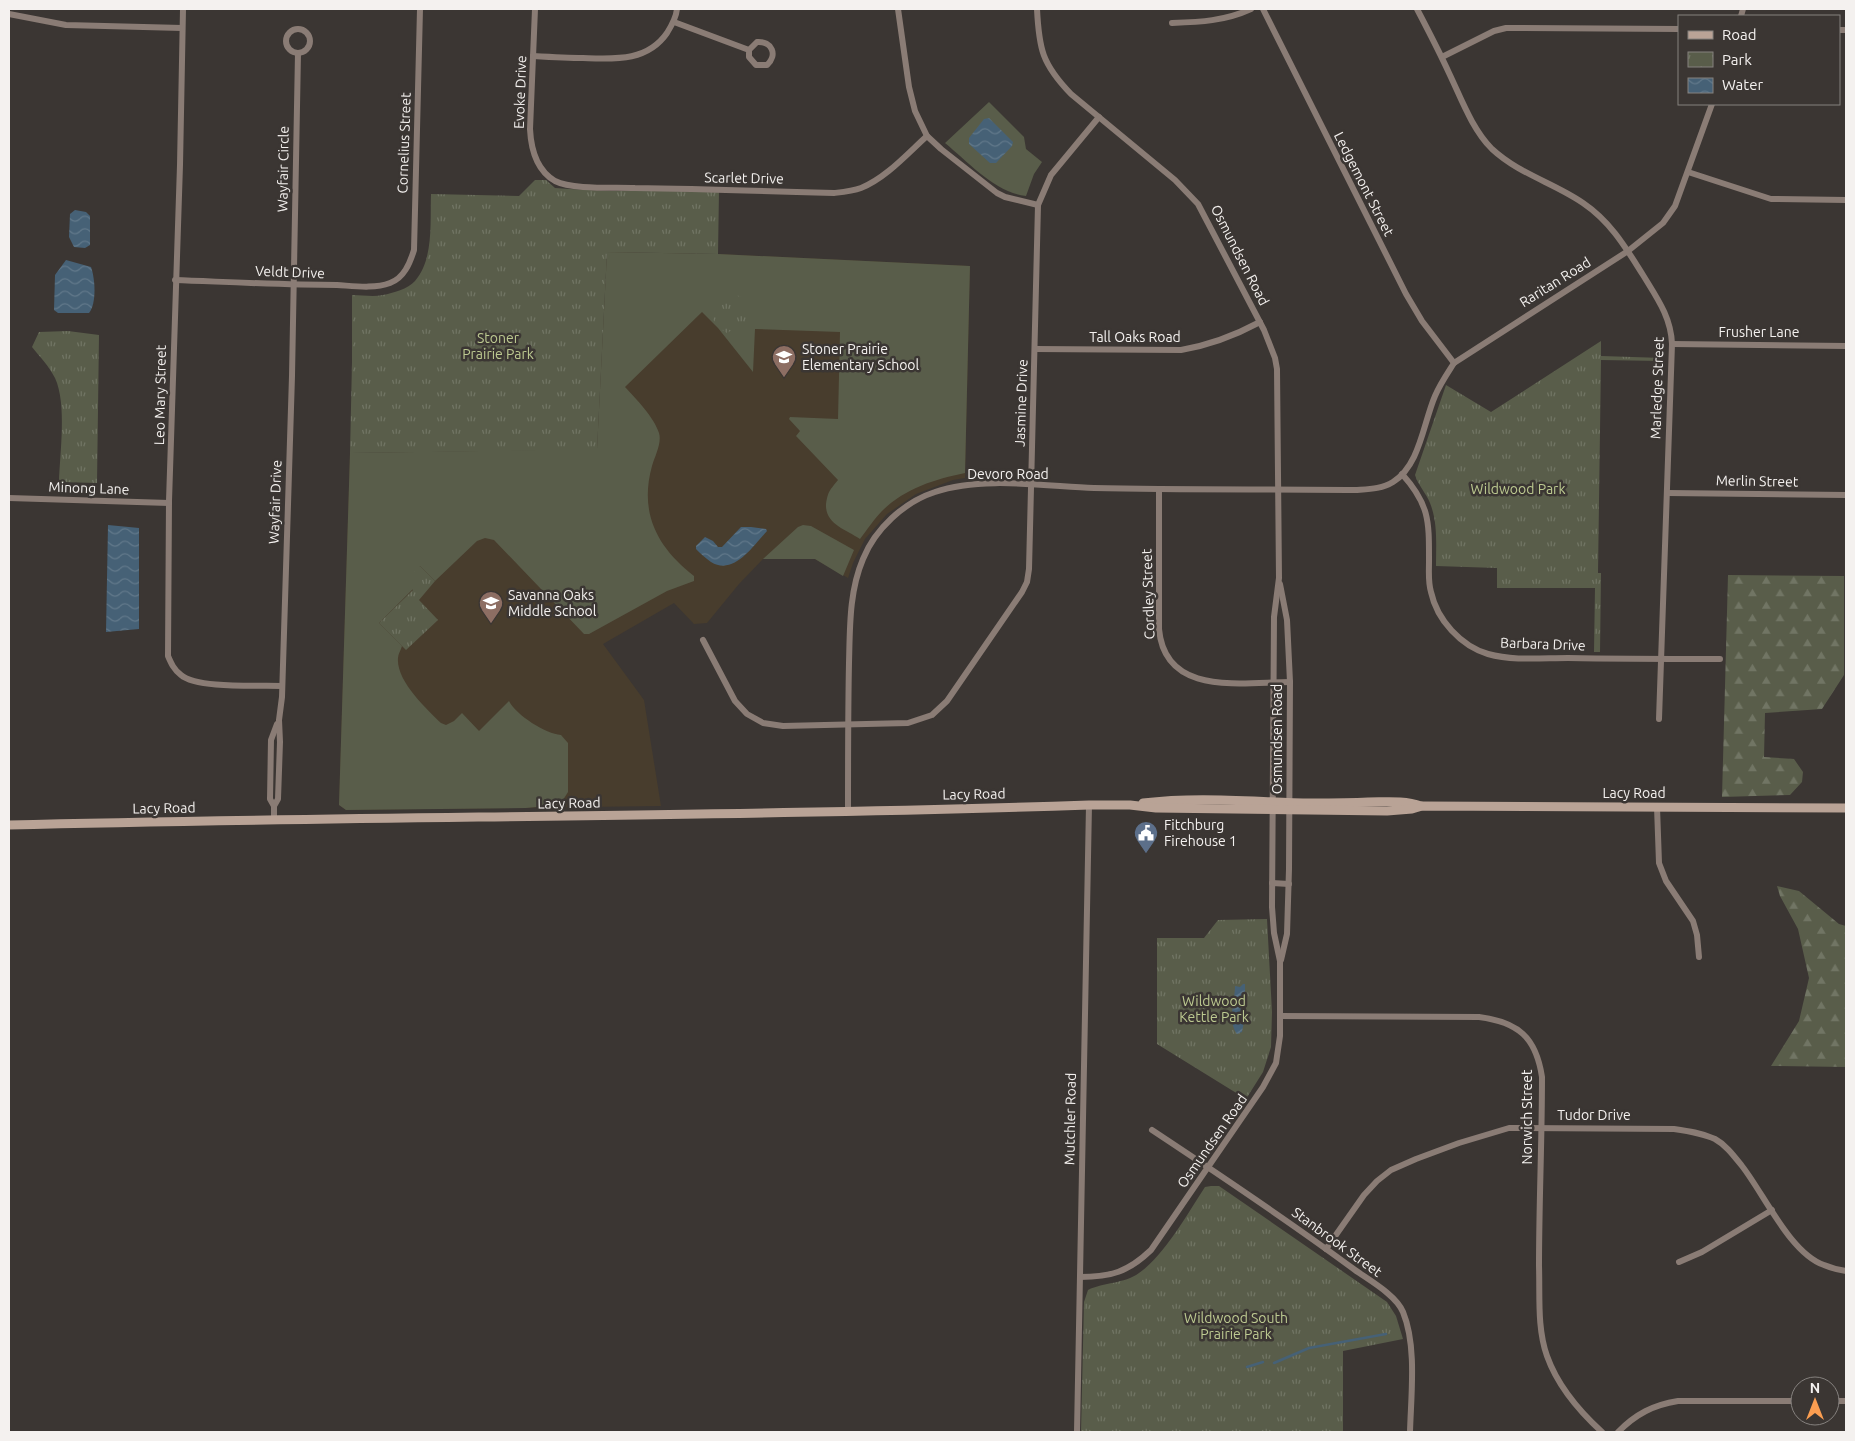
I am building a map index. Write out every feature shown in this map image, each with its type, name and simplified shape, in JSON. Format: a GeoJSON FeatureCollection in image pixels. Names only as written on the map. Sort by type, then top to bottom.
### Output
{"type":"FeatureCollection","features":[{"type":"Feature","properties":{"kind":"street","name":"Leo Mary Street"},"geometry":{"type":"LineString","coordinates":[[183,9],[169,503],[168,656],[173,667],[182,676],[194,682],[282,686]]}},
{"type":"Feature","properties":{"kind":"street","name":"Cornelius Street"},"geometry":{"type":"LineString","coordinates":[[401,275],[410,264],[414,250],[420,9]]}},
{"type":"Feature","properties":{"kind":"street","name":"Evoke Drive"},"geometry":{"type":"LineString","coordinates":[[536,9],[530,129],[531,144],[538,163],[546,173]]}},
{"type":"Feature","properties":{"kind":"street"},"geometry":{"type":"LineString","coordinates":[[533,56],[628,58],[650,50],[657,45],[674,22],[677,9]]}},
{"type":"Feature","properties":{"kind":"street"},"geometry":{"type":"LineString","coordinates":[[898,9],[908,87],[915,111],[927,136],[997,192],[1005,197],[1038,206]]}},
{"type":"Feature","properties":{"kind":"street","name":"Osmundsen Road"},"geometry":{"type":"LineString","coordinates":[[1037,9],[1039,43],[1047,66],[1056,78],[1071,94],[1176,180],[1198,204],[1260,322],[1272,348],[1277,369],[1279,578],[1274,617],[1272,883],[1274,933],[1280,961],[1278,1054],[1272,1072],[1151,1250],[1144,1257],[1119,1272],[1104,1276],[1080,1277]]}},
{"type":"Feature","properties":{"kind":"street"},"geometry":{"type":"LineString","coordinates":[[1172,23],[1207,22],[1227,18],[1251,9]]}},
{"type":"Feature","properties":{"kind":"street","name":"Ledgemont Street"},"geometry":{"type":"LineString","coordinates":[[1263,9],[1406,294],[1422,321],[1454,363]]}},
{"type":"Feature","properties":{"kind":"street","name":"Marledge Street"},"geometry":{"type":"LineString","coordinates":[[1417,9],[1468,113],[1482,137],[1492,149],[1517,167],[1581,202],[1598,214],[1620,237],[1664,310],[1672,331],[1659,719]]}},
{"type":"Feature","properties":{"kind":"street"},"geometry":{"type":"LineString","coordinates":[[9,14],[66,25],[182,28]]}},
{"type":"Feature","properties":{"kind":"street"},"geometry":{"type":"LineString","coordinates":[[674,22],[749,50]]}},
{"type":"Feature","properties":{"kind":"street","name":"Wayfair Circle"},"geometry":{"type":"LineString","coordinates":[[296,28],[307,32],[310,39],[306,50],[298,53],[288,49],[285,42],[289,32],[296,28]]}},
{"type":"Feature","properties":{"kind":"street"},"geometry":{"type":"LineString","coordinates":[[1442,57],[1494,31],[1506,28],[1678,28]]}},
{"type":"Feature","properties":{"kind":"street","name":"Wayfair Circle"},"geometry":{"type":"LineString","coordinates":[[293,285],[298,53]]}},
{"type":"Feature","properties":{"kind":"street","name":"Raritan Road"},"geometry":{"type":"LineString","coordinates":[[1402,474],[1415,454],[1434,397],[1454,363],[1628,251],[1663,223],[1675,206],[1712,105]]}},
{"type":"Feature","properties":{"kind":"street","name":"Jasmine Drive"},"geometry":{"type":"LineString","coordinates":[[703,640],[735,701],[742,710],[763,723],[784,726],[914,722],[932,715],[947,701],[1027,582],[1029,569],[1038,206],[1051,175],[1099,117]]}},
{"type":"Feature","properties":{"kind":"street","name":"Scarlet Drive"},"geometry":{"type":"LineString","coordinates":[[546,173],[554,180],[577,186],[848,192],[862,188],[874,181],[927,136]]}},
{"type":"Feature","properties":{"kind":"street"},"geometry":{"type":"LineString","coordinates":[[1688,172],[1771,200],[1846,200]]}},
{"type":"Feature","properties":{"kind":"street","name":"Veldt Drive"},"geometry":{"type":"LineString","coordinates":[[175,280],[293,285],[378,286],[392,282],[401,275]]}},
{"type":"Feature","properties":{"kind":"street","name":"Wayfair Drive"},"geometry":{"type":"LineString","coordinates":[[274,819],[274,806],[270,799],[271,740],[279,720],[282,686],[293,285]]}},
{"type":"Feature","properties":{"kind":"street","name":"Tall Oaks Road"},"geometry":{"type":"LineString","coordinates":[[1035,349],[1181,350],[1225,340],[1260,322]]}},
{"type":"Feature","properties":{"kind":"street","name":"Frusher Lane"},"geometry":{"type":"LineString","coordinates":[[1672,344],[1846,346]]}},
{"type":"Feature","properties":{"kind":"street","name":"Devoro Road"},"geometry":{"type":"LineString","coordinates":[[848,811],[848,724],[852,595],[858,571],[872,541],[890,521],[914,502],[935,492],[971,484],[1355,490],[1375,488],[1393,482],[1402,474]]}},
{"type":"Feature","properties":{"kind":"street","name":"Barbara Drive"},"geometry":{"type":"LineString","coordinates":[[1402,474],[1419,496],[1428,519],[1429,578],[1433,600],[1443,620],[1460,638],[1488,654],[1501,656],[1720,659]]}},
{"type":"Feature","properties":{"kind":"street","name":"Cordley Street"},"geometry":{"type":"LineString","coordinates":[[1159,488],[1159,629],[1166,654],[1179,670],[1188,676],[1204,681],[1219,683],[1290,682]]}},
{"type":"Feature","properties":{"kind":"street","name":"Merlin Street"},"geometry":{"type":"LineString","coordinates":[[1667,493],[1846,495]]}},
{"type":"Feature","properties":{"kind":"street","name":"Minong Lane"},"geometry":{"type":"LineString","coordinates":[[9,498],[169,503]]}},
{"type":"Feature","properties":{"kind":"street","name":"Osmundsen Road"},"geometry":{"type":"LineString","coordinates":[[1279,578],[1287,620],[1290,682],[1287,934],[1280,961]]}},
{"type":"Feature","properties":{"kind":"street","name":"Lacy Road"},"geometry":{"type":"LineString","coordinates":[[9,825],[274,819],[579,817],[1089,805],[1130,805],[1156,808],[1273,805],[1387,811],[1412,809],[1422,806],[1846,808]]}},
{"type":"Feature","properties":{"kind":"street","name":"Mutchler Road"},"geometry":{"type":"LineString","coordinates":[[1077,1432],[1089,805]]}},
{"type":"Feature","properties":{"kind":"street"},"geometry":{"type":"LineString","coordinates":[[1658,807],[1660,863],[1666,882],[1693,921],[1697,935],[1699,956]]}},
{"type":"Feature","properties":{"kind":"street"},"geometry":{"type":"LineString","coordinates":[[1272,883],[1288,884]]}},
{"type":"Feature","properties":{"kind":"street","name":"Norwich Street"},"geometry":{"type":"LineString","coordinates":[[1280,1016],[1479,1017],[1498,1020],[1512,1026],[1527,1038],[1539,1061],[1542,1077],[1540,1323],[1546,1355],[1554,1373],[1571,1400],[1602,1432]]}},
{"type":"Feature","properties":{"kind":"street","name":"Tudor Drive"},"geometry":{"type":"LineString","coordinates":[[1326,1249],[1377,1181],[1391,1170],[1416,1158],[1509,1128],[1674,1129],[1696,1133],[1715,1140],[1728,1149],[1752,1179],[1791,1239],[1807,1255],[1823,1265],[1846,1271]]}},
{"type":"Feature","properties":{"kind":"street","name":"Stanbrook Street"},"geometry":{"type":"LineString","coordinates":[[1152,1130],[1209,1167],[1395,1300],[1403,1310],[1410,1334],[1410,1432]]}},
{"type":"Feature","properties":{"kind":"street"},"geometry":{"type":"LineString","coordinates":[[1679,1262],[1702,1252],[1772,1210]]}},
{"type":"Feature","properties":{"kind":"street"},"geometry":{"type":"LineString","coordinates":[[1618,1432],[1642,1412],[1663,1404],[1678,1401],[1790,1401]]}},
{"type":"Feature","properties":{"kind":"shaded area"},"geometry":{"type":"Polygon","coordinates":[[[607,252],[718,254],[970,266],[965,478],[953,480],[916,494],[887,514],[865,539],[848,578],[815,559],[763,559],[739,584],[707,623],[694,624],[674,603],[603,644],[644,700],[661,806],[346,810],[339,805],[350,453],[597,449],[607,252]]]}},
{"type":"Feature","properties":{"kind":"green space"},"geometry":{"type":"Polygon","coordinates":[[[989,102],[1024,137],[1026,149],[1042,162],[1034,174],[1026,196],[1015,194],[993,183],[945,143],[989,102]]]}},
{"type":"Feature","properties":{"kind":"green space","name":"Stoner Prairie Park"},"geometry":{"type":"Polygon","coordinates":[[[535,180],[546,180],[555,188],[570,189],[609,191],[719,190],[718,254],[607,252],[597,450],[350,453],[352,295],[375,296],[396,292],[415,281],[421,272],[428,251],[431,228],[431,194],[519,196],[535,180]]]}},
{"type":"Feature","properties":{"kind":"green space"},"geometry":{"type":"Polygon","coordinates":[[[607,252],[718,254],[970,266],[965,473],[931,482],[900,497],[882,511],[860,539],[842,529],[832,521],[826,504],[831,489],[838,480],[796,436],[800,431],[789,419],[790,417],[838,419],[840,332],[755,329],[753,372],[718,328],[702,312],[625,387],[649,415],[657,427],[660,437],[649,483],[648,499],[654,528],[670,553],[694,576],[694,581],[667,591],[589,634],[584,634],[494,540],[485,538],[477,541],[435,581],[420,566],[413,589],[379,623],[402,646],[398,656],[399,667],[407,685],[441,723],[446,725],[454,721],[462,713],[479,731],[509,701],[518,712],[532,723],[561,735],[568,743],[568,792],[563,800],[557,805],[526,808],[346,810],[339,805],[350,453],[597,449],[607,252]]]}},
{"type":"Feature","properties":{"kind":"green space"},"geometry":{"type":"Polygon","coordinates":[[[730,294],[747,300],[751,304],[752,314],[747,326],[740,325],[727,333],[716,323],[712,312],[716,301],[730,294]]]}},
{"type":"Feature","properties":{"kind":"green space"},"geometry":{"type":"Polygon","coordinates":[[[68,331],[99,335],[97,483],[59,482],[62,414],[59,389],[50,369],[32,347],[39,332],[68,331]]]}},
{"type":"Feature","properties":{"kind":"green space","name":"Wildwood Park"},"geometry":{"type":"Polygon","coordinates":[[[1601,341],[1601,356],[1663,358],[1662,361],[1601,360],[1598,573],[1601,573],[1600,652],[1594,652],[1595,588],[1497,588],[1497,568],[1436,566],[1436,534],[1433,511],[1415,475],[1446,385],[1491,412],[1601,341]]]}},
{"type":"Feature","properties":{"kind":"green space"},"geometry":{"type":"Polygon","coordinates":[[[803,525],[811,526],[854,550],[843,576],[815,559],[763,559],[798,527],[803,525]]]}},
{"type":"Feature","properties":{"kind":"green space"},"geometry":{"type":"Polygon","coordinates":[[[420,566],[435,581],[419,600],[438,620],[406,650],[379,623],[413,590],[405,581],[420,566]]]}},
{"type":"Feature","properties":{"kind":"green space"},"geometry":{"type":"Polygon","coordinates":[[[1728,575],[1844,576],[1844,675],[1822,709],[1765,713],[1764,757],[1794,759],[1803,772],[1802,782],[1790,795],[1722,797],[1728,575]]]}},
{"type":"Feature","properties":{"kind":"green space"},"geometry":{"type":"Polygon","coordinates":[[[1777,886],[1799,891],[1839,924],[1846,926],[1846,1067],[1771,1066],[1799,1021],[1809,978],[1798,929],[1780,896],[1777,886]]]}},
{"type":"Feature","properties":{"kind":"green space","name":"Wildwood Kettle Park"},"geometry":{"type":"Polygon","coordinates":[[[1267,919],[1272,1012],[1271,1047],[1263,1072],[1246,1099],[1157,1044],[1157,938],[1204,938],[1218,920],[1267,919]]]}},
{"type":"Feature","properties":{"kind":"green space","name":"Wildwood South Prairie Park"},"geometry":{"type":"Polygon","coordinates":[[[1219,1186],[1387,1302],[1396,1316],[1403,1339],[1343,1351],[1343,1432],[1081,1432],[1084,1302],[1088,1290],[1133,1277],[1139,1273],[1166,1245],[1205,1187],[1219,1186]]]}},
{"type":"Feature","properties":{"kind":"water"},"geometry":{"type":"Polygon","coordinates":[[[989,118],[1013,142],[1012,146],[996,163],[990,163],[969,144],[969,138],[984,119],[989,118]]]}},
{"type":"Feature","properties":{"kind":"water"},"geometry":{"type":"Polygon","coordinates":[[[75,210],[86,212],[90,216],[90,245],[85,248],[74,247],[69,237],[70,214],[75,210]]]}},
{"type":"Feature","properties":{"kind":"water"},"geometry":{"type":"Polygon","coordinates":[[[66,260],[91,267],[95,290],[92,309],[89,313],[58,313],[54,310],[55,275],[66,260]]]}},
{"type":"Feature","properties":{"kind":"water"},"geometry":{"type":"Polygon","coordinates":[[[108,525],[139,528],[139,629],[106,632],[108,525]]]}},
{"type":"Feature","properties":{"kind":"water"},"geometry":{"type":"Polygon","coordinates":[[[741,527],[766,529],[767,531],[749,551],[735,562],[719,565],[711,562],[696,549],[696,546],[705,537],[713,541],[718,547],[722,547],[741,527]]]}},
{"type":"Feature","properties":{"kind":"water"},"geometry":{"type":"Polygon","coordinates":[[[1245,984],[1245,1016],[1242,1032],[1237,1034],[1232,1023],[1235,986],[1240,987],[1245,984]]]}},
{"type":"Feature","properties":{"kind":"waterway"},"geometry":{"type":"LineString","coordinates":[[1274,1363],[1309,1348],[1386,1334]]}},
{"type":"Feature","properties":{"kind":"waterway"},"geometry":{"type":"LineString","coordinates":[[1247,1367],[1263,1362]]}},
{"type":"Feature","properties":{"kind":"place","name":"Stoner Prairie Elementary School"},"geometry":{"type":"Point","coordinates":[784,378]}},
{"type":"Feature","properties":{"kind":"place","name":"Savanna Oaks Middle School"},"geometry":{"type":"Point","coordinates":[491,624]}},
{"type":"Feature","properties":{"kind":"place","name":"Fitchburg Firehouse 1"},"geometry":{"type":"Point","coordinates":[1146,854]}}]}
